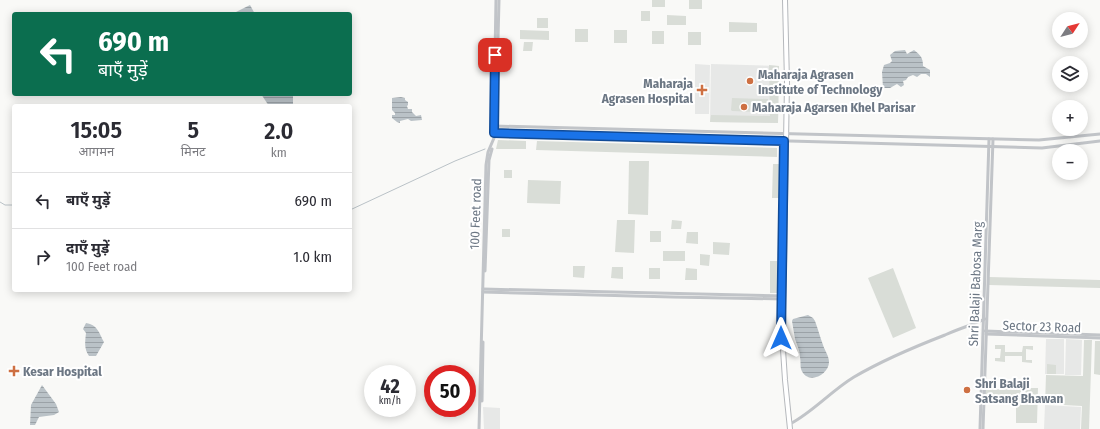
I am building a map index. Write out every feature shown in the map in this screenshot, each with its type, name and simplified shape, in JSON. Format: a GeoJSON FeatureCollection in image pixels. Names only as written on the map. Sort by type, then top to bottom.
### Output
{"type":"FeatureCollection","features":[{"type":"Feature","properties":{"kind":"main road"},"geometry":{"type":"LineString","coordinates":[[784,0],[785,141],[782,334],[789,428]]}},
{"type":"Feature","properties":{"kind":"street","name":"100 Feet road"},"geometry":{"type":"LineString","coordinates":[[480,429],[489,160],[495,140],[498,0]]}},
{"type":"Feature","properties":{"kind":"street"},"geometry":{"type":"LineString","coordinates":[[495,126],[1044,140],[1100,134]]}},
{"type":"Feature","properties":{"kind":"street"},"geometry":{"type":"LineString","coordinates":[[772,132],[772,141]]}},
{"type":"Feature","properties":{"kind":"street"},"geometry":{"type":"LineString","coordinates":[[495,133],[1042,148],[1100,141]]}},
{"type":"Feature","properties":{"kind":"street","name":"Shri Balaji Babosa Marg"},"geometry":{"type":"LineString","coordinates":[[982,429],[991,139]]}},
{"type":"Feature","properties":{"kind":"street"},"geometry":{"type":"LineString","coordinates":[[484,290],[673,297],[782,298]]}},
{"type":"Feature","properties":{"kind":"street"},"geometry":{"type":"LineString","coordinates":[[789,428],[836,389],[866,370],[908,350],[985,319]]}},
{"type":"Feature","properties":{"kind":"street","name":"Sector 23 Road"},"geometry":{"type":"LineString","coordinates":[[985,333],[1100,335]]}},
{"type":"Feature","properties":{"kind":"street","name":"Sector 23 Road"},"geometry":{"type":"LineString","coordinates":[[985,333],[1100,338]]}},
{"type":"Feature","properties":{"kind":"shaded area"},"geometry":{"type":"Polygon","coordinates":[[[652,0],[665,0],[665,7],[652,7],[652,0]]]}},
{"type":"Feature","properties":{"kind":"shaded area"},"geometry":{"type":"Polygon","coordinates":[[[689,0],[702,0],[702,9],[689,9],[689,0]]]}},
{"type":"Feature","properties":{"kind":"shaded area"},"geometry":{"type":"Polygon","coordinates":[[[250,5],[254,12],[236,12],[250,5]]]}},
{"type":"Feature","properties":{"kind":"shaded area"},"geometry":{"type":"Polygon","coordinates":[[[641,11],[650,11],[650,21],[641,21],[641,11]]]}},
{"type":"Feature","properties":{"kind":"shaded area"},"geometry":{"type":"Polygon","coordinates":[[[667,15],[686,16],[686,25],[667,25],[667,15]]]}},
{"type":"Feature","properties":{"kind":"shaded area"},"geometry":{"type":"Polygon","coordinates":[[[537,18],[548,18],[548,28],[537,28],[537,18]]]}},
{"type":"Feature","properties":{"kind":"shaded area"},"geometry":{"type":"Polygon","coordinates":[[[729,22],[757,23],[757,32],[729,32],[729,22]]]}},
{"type":"Feature","properties":{"kind":"shaded area"},"geometry":{"type":"Polygon","coordinates":[[[575,29],[588,29],[588,42],[575,42],[575,29]]]}},
{"type":"Feature","properties":{"kind":"shaded area"},"geometry":{"type":"Polygon","coordinates":[[[520,30],[549,31],[549,40],[520,39],[520,30]]]}},
{"type":"Feature","properties":{"kind":"shaded area"},"geometry":{"type":"Polygon","coordinates":[[[614,30],[627,30],[627,43],[614,43],[614,30]]]}},
{"type":"Feature","properties":{"kind":"shaded area"},"geometry":{"type":"Polygon","coordinates":[[[652,31],[664,31],[664,44],[652,44],[652,31]]]}},
{"type":"Feature","properties":{"kind":"shaded area"},"geometry":{"type":"Polygon","coordinates":[[[688,32],[701,32],[701,45],[688,45],[688,32]]]}},
{"type":"Feature","properties":{"kind":"shaded area"},"geometry":{"type":"Polygon","coordinates":[[[524,42],[533,42],[532,51],[523,51],[524,42]]]}},
{"type":"Feature","properties":{"kind":"shaded area"},"geometry":{"type":"Polygon","coordinates":[[[905,50],[907,54],[914,50],[922,58],[923,66],[930,70],[930,77],[926,74],[921,74],[917,77],[913,75],[903,81],[904,85],[901,87],[897,84],[890,88],[883,88],[882,72],[884,65],[892,61],[890,55],[895,51],[905,50]]]}},
{"type":"Feature","properties":{"kind":"shaded area","name":"Maharaja Agrasen Hospital"},"geometry":{"type":"Polygon","coordinates":[[[695,64],[710,65],[709,114],[695,114],[695,64]]]}},
{"type":"Feature","properties":{"kind":"shaded area"},"geometry":{"type":"Polygon","coordinates":[[[711,64],[779,66],[778,123],[710,122],[711,64]]]}},
{"type":"Feature","properties":{"kind":"shaded area"},"geometry":{"type":"Polygon","coordinates":[[[769,65],[779,66],[778,123],[710,122],[711,115],[770,116],[769,65]]]}},
{"type":"Feature","properties":{"kind":"shaded area"},"geometry":{"type":"Polygon","coordinates":[[[262,96],[293,96],[293,104],[268,104],[262,96]]]}},
{"type":"Feature","properties":{"kind":"shaded area"},"geometry":{"type":"Polygon","coordinates":[[[392,98],[405,98],[408,102],[408,109],[412,109],[412,112],[416,116],[421,115],[422,120],[411,121],[408,119],[400,121],[400,123],[392,118],[392,115],[395,115],[395,113],[392,110],[392,98]]]}},
{"type":"Feature","properties":{"kind":"shaded area","name":"Maharaja Agarsen Khel Parisar"},"geometry":{"type":"Polygon","coordinates":[[[732,98],[768,99],[768,105],[757,104],[757,112],[732,111],[732,98]]]}},
{"type":"Feature","properties":{"kind":"shaded area"},"geometry":{"type":"Polygon","coordinates":[[[498,140],[526,141],[526,149],[496,149],[498,140]]]}},
{"type":"Feature","properties":{"kind":"shaded area"},"geometry":{"type":"Polygon","coordinates":[[[537,141],[777,148],[777,157],[536,150],[537,141]]]}},
{"type":"Feature","properties":{"kind":"shaded area"},"geometry":{"type":"Polygon","coordinates":[[[629,161],[649,161],[648,215],[628,214],[629,161]]]}},
{"type":"Feature","properties":{"kind":"shaded area"},"geometry":{"type":"Polygon","coordinates":[[[773,164],[781,164],[780,198],[772,198],[773,164]]]}},
{"type":"Feature","properties":{"kind":"shaded area"},"geometry":{"type":"Polygon","coordinates":[[[504,170],[512,170],[512,178],[504,178],[504,170]]]}},
{"type":"Feature","properties":{"kind":"shaded area"},"geometry":{"type":"Polygon","coordinates":[[[528,180],[561,181],[560,204],[527,203],[528,180]]]}},
{"type":"Feature","properties":{"kind":"shaded area"},"geometry":{"type":"Polygon","coordinates":[[[617,220],[635,220],[634,253],[615,252],[617,220]]]}},
{"type":"Feature","properties":{"kind":"shaded area"},"geometry":{"type":"Polygon","coordinates":[[[672,220],[682,221],[681,229],[671,229],[672,220]]]}},
{"type":"Feature","properties":{"kind":"shaded area"},"geometry":{"type":"Polygon","coordinates":[[[502,229],[510,229],[510,237],[502,237],[502,229]]]}},
{"type":"Feature","properties":{"kind":"shaded area"},"geometry":{"type":"Polygon","coordinates":[[[650,231],[661,231],[661,242],[650,242],[650,231]]]}},
{"type":"Feature","properties":{"kind":"shaded area"},"geometry":{"type":"Polygon","coordinates":[[[687,232],[698,232],[698,244],[686,243],[687,232]]]}},
{"type":"Feature","properties":{"kind":"shaded area"},"geometry":{"type":"Polygon","coordinates":[[[713,242],[730,243],[729,255],[713,254],[713,242]]]}},
{"type":"Feature","properties":{"kind":"shaded area"},"geometry":{"type":"Polygon","coordinates":[[[663,251],[685,251],[685,261],[663,261],[663,251]]]}},
{"type":"Feature","properties":{"kind":"shaded area"},"geometry":{"type":"Polygon","coordinates":[[[700,254],[710,255],[709,266],[700,265],[700,254]]]}},
{"type":"Feature","properties":{"kind":"shaded area"},"geometry":{"type":"Polygon","coordinates":[[[770,261],[777,261],[777,293],[770,293],[770,261]]]}},
{"type":"Feature","properties":{"kind":"shaded area"},"geometry":{"type":"Polygon","coordinates":[[[573,266],[585,266],[584,278],[573,277],[573,266]]]}},
{"type":"Feature","properties":{"kind":"shaded area"},"geometry":{"type":"Polygon","coordinates":[[[612,267],[623,267],[623,279],[611,278],[612,267]]]}},
{"type":"Feature","properties":{"kind":"shaded area"},"geometry":{"type":"Polygon","coordinates":[[[649,268],[660,268],[660,279],[649,279],[649,268]]]}},
{"type":"Feature","properties":{"kind":"shaded area"},"geometry":{"type":"Polygon","coordinates":[[[686,268],[697,269],[697,280],[685,280],[686,268]]]}},
{"type":"Feature","properties":{"kind":"shaded area"},"geometry":{"type":"Polygon","coordinates":[[[893,268],[916,328],[893,338],[868,278],[893,268]]]}},
{"type":"Feature","properties":{"kind":"shaded area"},"geometry":{"type":"Polygon","coordinates":[[[989,277],[1100,280],[1100,288],[989,285],[989,277]]]}},
{"type":"Feature","properties":{"kind":"shaded area"},"geometry":{"type":"Polygon","coordinates":[[[808,315],[815,321],[829,362],[828,367],[822,374],[812,378],[804,374],[801,369],[800,352],[795,339],[792,321],[793,319],[808,315]]]}},
{"type":"Feature","properties":{"kind":"shaded area"},"geometry":{"type":"Polygon","coordinates":[[[86,323],[96,328],[104,342],[96,356],[89,356],[86,351],[86,333],[83,329],[86,323]]]}},
{"type":"Feature","properties":{"kind":"shaded area"},"geometry":{"type":"Polygon","coordinates":[[[1046,339],[1064,339],[1064,374],[1045,374],[1046,339]]]}},
{"type":"Feature","properties":{"kind":"shaded area"},"geometry":{"type":"Polygon","coordinates":[[[1066,339],[1082,340],[1081,375],[1065,375],[1066,339]]]}},
{"type":"Feature","properties":{"kind":"shaded area"},"geometry":{"type":"Polygon","coordinates":[[[1084,340],[1092,340],[1089,429],[1081,429],[1082,406],[1045,404],[1046,375],[1083,376],[1084,340]]]}},
{"type":"Feature","properties":{"kind":"shaded area"},"geometry":{"type":"Polygon","coordinates":[[[1095,341],[1100,341],[1100,375],[1094,374],[1095,341]]]}},
{"type":"Feature","properties":{"kind":"shaded area"},"geometry":{"type":"Polygon","coordinates":[[[995,345],[1005,345],[1005,352],[1022,352],[1023,346],[1033,346],[1033,350],[1026,349],[1026,360],[1032,360],[1032,363],[1022,362],[1022,356],[1005,356],[1005,362],[995,361],[995,358],[1000,358],[1001,349],[995,349],[995,345]]]}},
{"type":"Feature","properties":{"kind":"shaded area"},"geometry":{"type":"Polygon","coordinates":[[[1047,364],[1056,365],[1056,374],[1047,374],[1047,364]]]}},
{"type":"Feature","properties":{"kind":"shaded area"},"geometry":{"type":"Polygon","coordinates":[[[42,385],[56,404],[59,412],[54,415],[39,417],[35,425],[30,425],[31,405],[42,385]]]}},
{"type":"Feature","properties":{"kind":"shaded area"},"geometry":{"type":"Polygon","coordinates":[[[1038,388],[1037,423],[1016,423],[1016,401],[985,401],[985,389],[1038,388]]]}},
{"type":"Feature","properties":{"kind":"shaded area"},"geometry":{"type":"Polygon","coordinates":[[[1045,405],[1081,407],[1080,429],[1044,429],[1045,405]]]}},
{"type":"Feature","properties":{"kind":"shaded area"},"geometry":{"type":"Polygon","coordinates":[[[483,407],[500,408],[500,429],[484,429],[483,407]]]}},
{"type":"Feature","properties":{"kind":"waterway"},"geometry":{"type":"LineString","coordinates":[[352,209],[455,161],[485,149]]}},
{"type":"Feature","properties":{"kind":"waterway"},"geometry":{"type":"LineString","coordinates":[[0,202],[5,205],[12,205]]}},
{"type":"Feature","properties":{"kind":"place","name":"Maharaja Agrasen Institute of Technology"},"geometry":{"type":"Point","coordinates":[750,81]}},
{"type":"Feature","properties":{"kind":"place","name":"Maharaja Agrasen Hospital"},"geometry":{"type":"Point","coordinates":[702,90]}},
{"type":"Feature","properties":{"kind":"place","name":"Maharaja Agarsen Khel Parisar"},"geometry":{"type":"Point","coordinates":[744,107]}},
{"type":"Feature","properties":{"kind":"place","name":"Kesar Hospital"},"geometry":{"type":"Point","coordinates":[14,371]}},
{"type":"Feature","properties":{"kind":"place","name":"Shri Balaji Satsang Bhawan"},"geometry":{"type":"Point","coordinates":[967,390]}},
{"type":"Feature","properties":{"kind":"route"},"geometry":{"type":"LineString","coordinates":[[495,55],[494,133],[784,141],[781,338]]}}]}
